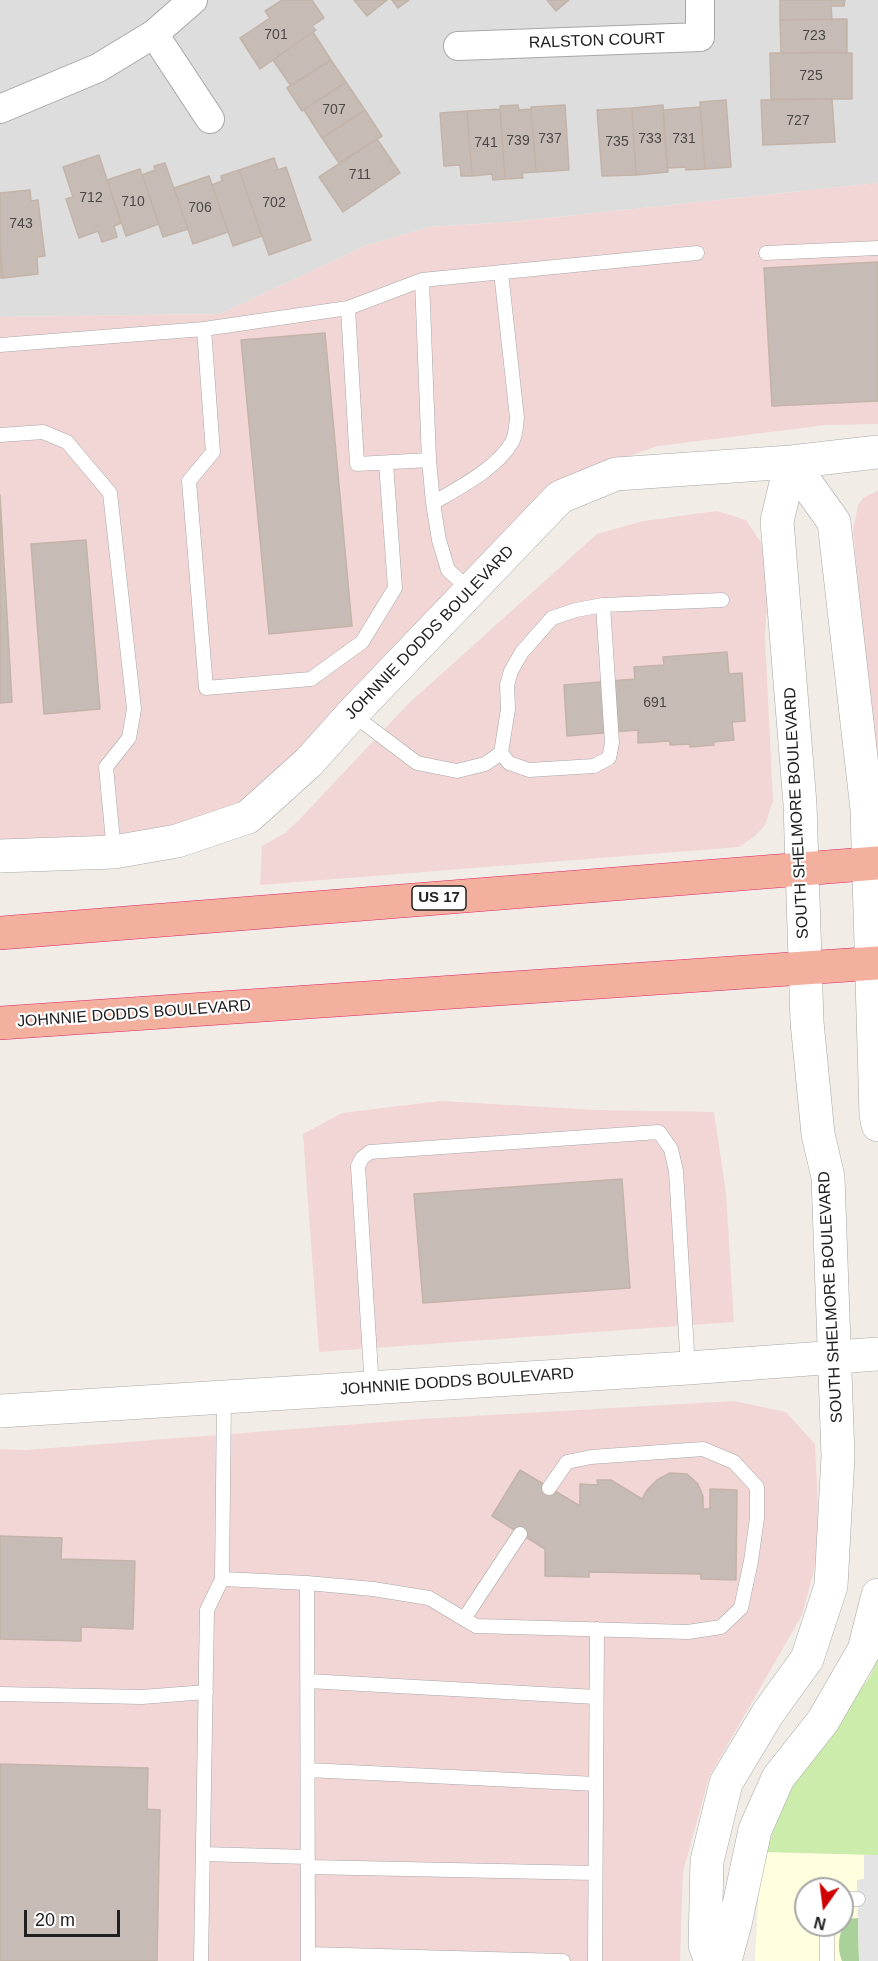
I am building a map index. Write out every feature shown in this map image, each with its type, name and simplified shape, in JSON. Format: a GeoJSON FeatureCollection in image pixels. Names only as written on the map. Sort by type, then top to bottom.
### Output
{"type":"FeatureCollection","features":[{"type":"Feature","properties":{"kind":"highway","name":"US 17"},"geometry":{"type":"LineString","coordinates":[[0,933],[873,863]]}},
{"type":"Feature","properties":{"kind":"highway","name":"JOHNNIE DODDS BOULEVARD"},"geometry":{"type":"LineString","coordinates":[[0,1023],[875,963]]}},
{"type":"Feature","properties":{"kind":"street"},"geometry":{"type":"LineString","coordinates":[[0,109],[98,68],[154,34],[193,0]]}},
{"type":"Feature","properties":{"kind":"street","name":"RALSTON COURT"},"geometry":{"type":"LineString","coordinates":[[458,46],[700,37],[700,0]]}},
{"type":"Feature","properties":{"kind":"street"},"geometry":{"type":"LineString","coordinates":[[154,34],[210,119]]}},
{"type":"Feature","properties":{"kind":"street","name":"JOHNNIE DODDS BOULEVARD"},"geometry":{"type":"LineString","coordinates":[[0,856],[114,852],[177,841],[248,816],[309,762],[560,497],[616,474],[791,462],[878,452]]}},
{"type":"Feature","properties":{"kind":"street"},"geometry":{"type":"LineString","coordinates":[[791,462],[834,522],[873,863],[878,1125]]}},
{"type":"Feature","properties":{"kind":"street","name":"SOUTH SHELMORE BOULEVARD"},"geometry":{"type":"LineString","coordinates":[[711,1961],[705,1945],[707,1861],[726,1783],[768,1713],[807,1659],[831,1586],[838,1456],[828,1177],[818,1134],[807,1022],[800,804],[777,521],[791,462]]}},
{"type":"Feature","properties":{"kind":"street","name":"JOHNNIE DODDS BOULEVARD"},"geometry":{"type":"LineString","coordinates":[[0,1411],[878,1354]]}},
{"type":"Feature","properties":{"kind":"street"},"geometry":{"type":"LineString","coordinates":[[725,1961],[755,1830],[777,1778],[822,1721],[864,1650],[878,1595]]}},
{"type":"Feature","properties":{"kind":"lane"},"geometry":{"type":"LineString","coordinates":[[766,254],[878,248]]}},
{"type":"Feature","properties":{"kind":"lane"},"geometry":{"type":"LineString","coordinates":[[0,345],[204,329],[348,308],[422,280],[697,253]]}},
{"type":"Feature","properties":{"kind":"lane"},"geometry":{"type":"LineString","coordinates":[[433,503],[483,471],[506,451],[514,440],[517,418],[501,272]]}},
{"type":"Feature","properties":{"kind":"lane"},"geometry":{"type":"LineString","coordinates":[[422,280],[429,460],[433,503],[439,540],[448,570],[471,591]]}},
{"type":"Feature","properties":{"kind":"lane"},"geometry":{"type":"LineString","coordinates":[[348,308],[357,464],[429,460]]}},
{"type":"Feature","properties":{"kind":"lane"},"geometry":{"type":"LineString","coordinates":[[204,329],[213,452],[189,481],[206,688],[311,679],[362,642],[395,588],[386,463]]}},
{"type":"Feature","properties":{"kind":"lane"},"geometry":{"type":"LineString","coordinates":[[0,435],[43,432],[67,441],[110,493],[134,708],[129,738],[106,767],[114,852]]}},
{"type":"Feature","properties":{"kind":"lane"},"geometry":{"type":"LineString","coordinates":[[352,714],[417,763],[457,771],[485,764],[501,753],[508,709],[507,685],[511,671],[522,652],[552,618],[576,610],[603,605],[722,600]]}},
{"type":"Feature","properties":{"kind":"lane"},"geometry":{"type":"LineString","coordinates":[[501,753],[509,763],[529,770],[594,766],[609,758],[612,743],[603,605]]}},
{"type":"Feature","properties":{"kind":"lane"},"geometry":{"type":"LineString","coordinates":[[372,1388],[358,1166],[362,1158],[370,1152],[659,1132],[671,1149],[676,1171],[688,1368]]}},
{"type":"Feature","properties":{"kind":"lane"},"geometry":{"type":"LineString","coordinates":[[201,1961],[207,1610],[222,1579],[224,1397]]}},
{"type":"Feature","properties":{"kind":"lane"},"geometry":{"type":"LineString","coordinates":[[222,1579],[373,1589],[429,1598],[476,1626],[688,1632],[721,1627],[741,1608],[757,1518],[757,1487],[734,1462],[702,1449],[591,1457],[567,1462],[549,1488]]}},
{"type":"Feature","properties":{"kind":"lane"},"geometry":{"type":"LineString","coordinates":[[464,1619],[520,1534]]}},
{"type":"Feature","properties":{"kind":"lane"},"geometry":{"type":"LineString","coordinates":[[307,1583],[308,1957],[563,1961]]}},
{"type":"Feature","properties":{"kind":"lane"},"geometry":{"type":"LineString","coordinates":[[595,1961],[597,1629]]}},
{"type":"Feature","properties":{"kind":"lane"},"geometry":{"type":"LineString","coordinates":[[308,1681],[596,1697]]}},
{"type":"Feature","properties":{"kind":"lane"},"geometry":{"type":"LineString","coordinates":[[0,1694],[142,1697],[206,1692]]}},
{"type":"Feature","properties":{"kind":"lane"},"geometry":{"type":"LineString","coordinates":[[308,1770],[596,1784]]}},
{"type":"Feature","properties":{"kind":"lane"},"geometry":{"type":"LineString","coordinates":[[203,1854],[308,1862],[595,1873]]}},
{"type":"Feature","properties":{"kind":"lane"},"geometry":{"type":"LineString","coordinates":[[827,1937],[827,1961]]}},
{"type":"Feature","properties":{"kind":"shaded area"},"geometry":{"type":"Polygon","coordinates":[[[0,0],[878,0],[878,183],[512,222],[430,227],[365,246],[220,314],[0,317],[0,0]]]}},
{"type":"Feature","properties":{"kind":"shaded area"},"geometry":{"type":"Polygon","coordinates":[[[878,183],[878,424],[826,425],[658,446],[584,472],[268,786],[209,823],[151,836],[0,846],[0,317],[220,314],[365,246],[430,227],[512,222],[878,183]]]}},
{"type":"Feature","properties":{"kind":"shaded area"},"geometry":{"type":"Polygon","coordinates":[[[878,491],[878,772],[853,530],[858,505],[864,497],[878,491]]]}},
{"type":"Feature","properties":{"kind":"shaded area"},"geometry":{"type":"Polygon","coordinates":[[[717,511],[746,520],[766,550],[768,589],[765,637],[773,801],[765,825],[755,836],[739,847],[260,885],[262,846],[285,833],[299,820],[407,705],[597,534],[643,521],[717,511]]]}},
{"type":"Feature","properties":{"kind":"shaded area"},"geometry":{"type":"Polygon","coordinates":[[[440,1101],[598,1110],[714,1112],[726,1193],[734,1322],[319,1352],[303,1134],[342,1113],[440,1101]]]}},
{"type":"Feature","properties":{"kind":"shaded area"},"geometry":{"type":"Polygon","coordinates":[[[734,1401],[786,1412],[815,1444],[820,1548],[802,1615],[709,1777],[683,1872],[680,1961],[0,1961],[0,1449],[26,1450],[421,1419],[734,1401]]]}},
{"type":"Feature","properties":{"kind":"shaded area"},"geometry":{"type":"Polygon","coordinates":[[[766,1852],[878,1855],[878,1961],[755,1961],[759,1885],[766,1852]]]}},
{"type":"Feature","properties":{"kind":"shaded area"},"geometry":{"type":"Polygon","coordinates":[[[864,1855],[878,1855],[878,1961],[859,1961],[857,1880],[864,1879],[864,1855]]]}},
{"type":"Feature","properties":{"kind":"green space"},"geometry":{"type":"Polygon","coordinates":[[[878,1657],[878,1855],[766,1852],[786,1794],[810,1756],[870,1677],[878,1657]]]}},
{"type":"Feature","properties":{"kind":"green space"},"geometry":{"type":"Polygon","coordinates":[[[854,1918],[858,1918],[859,1961],[842,1961],[840,1937],[854,1937],[854,1918]]]}},
{"type":"Feature","properties":{"kind":"building"},"geometry":{"type":"Polygon","coordinates":[[[282,0],[312,0],[324,18],[312,26],[316,30],[260,69],[240,38],[270,18],[265,11],[282,0]]]}},
{"type":"Feature","properties":{"kind":"building"},"geometry":{"type":"Polygon","coordinates":[[[354,0],[387,0],[367,16],[354,0]]]}},
{"type":"Feature","properties":{"kind":"building"},"geometry":{"type":"Polygon","coordinates":[[[392,0],[409,0],[398,8],[392,0]]]}},
{"type":"Feature","properties":{"kind":"building"},"geometry":{"type":"Polygon","coordinates":[[[547,0],[569,0],[556,11],[547,0]]]}},
{"type":"Feature","properties":{"kind":"building"},"geometry":{"type":"Polygon","coordinates":[[[780,0],[845,0],[844,6],[831,6],[832,19],[780,20],[780,0]]]}},
{"type":"Feature","properties":{"kind":"building"},"geometry":{"type":"Polygon","coordinates":[[[847,19],[847,52],[781,53],[780,20],[847,19]]]}},
{"type":"Feature","properties":{"kind":"building"},"geometry":{"type":"Polygon","coordinates":[[[313,32],[331,60],[291,86],[273,60],[313,32]]]}},
{"type":"Feature","properties":{"kind":"building"},"geometry":{"type":"Polygon","coordinates":[[[770,53],[852,53],[852,99],[771,99],[770,53]]]}},
{"type":"Feature","properties":{"kind":"building"},"geometry":{"type":"Polygon","coordinates":[[[331,60],[346,82],[302,111],[287,88],[331,60]]]}},
{"type":"Feature","properties":{"kind":"building"},"geometry":{"type":"Polygon","coordinates":[[[346,82],[365,110],[322,138],[304,110],[346,82]]]}},
{"type":"Feature","properties":{"kind":"building"},"geometry":{"type":"Polygon","coordinates":[[[832,99],[835,142],[763,145],[761,100],[832,99]]]}},
{"type":"Feature","properties":{"kind":"building"},"geometry":{"type":"Polygon","coordinates":[[[726,100],[731,167],[705,169],[700,102],[726,100]]]}},
{"type":"Feature","properties":{"kind":"building"},"geometry":{"type":"Polygon","coordinates":[[[518,105],[519,110],[531,109],[536,172],[522,173],[523,178],[505,179],[500,106],[518,105]]]}},
{"type":"Feature","properties":{"kind":"building"},"geometry":{"type":"Polygon","coordinates":[[[565,105],[569,170],[536,172],[531,107],[565,105]]]}},
{"type":"Feature","properties":{"kind":"building"},"geometry":{"type":"Polygon","coordinates":[[[663,105],[668,172],[636,175],[632,108],[663,105]]]}},
{"type":"Feature","properties":{"kind":"building"},"geometry":{"type":"Polygon","coordinates":[[[700,107],[705,169],[667,168],[663,110],[700,107]]]}},
{"type":"Feature","properties":{"kind":"building"},"geometry":{"type":"Polygon","coordinates":[[[632,108],[636,175],[602,176],[597,110],[632,108]]]}},
{"type":"Feature","properties":{"kind":"building"},"geometry":{"type":"Polygon","coordinates":[[[500,109],[505,179],[493,180],[492,174],[472,176],[467,111],[500,109]]]}},
{"type":"Feature","properties":{"kind":"building"},"geometry":{"type":"Polygon","coordinates":[[[365,110],[382,136],[339,163],[322,138],[365,110]]]}},
{"type":"Feature","properties":{"kind":"building"},"geometry":{"type":"Polygon","coordinates":[[[467,111],[472,176],[461,176],[460,165],[444,166],[440,113],[467,111]]]}},
{"type":"Feature","properties":{"kind":"building"},"geometry":{"type":"Polygon","coordinates":[[[377,139],[400,173],[343,212],[319,177],[377,139]]]}},
{"type":"Feature","properties":{"kind":"building"},"geometry":{"type":"Polygon","coordinates":[[[99,155],[121,223],[114,226],[117,237],[102,242],[98,231],[79,238],[66,199],[73,197],[63,167],[99,155]]]}},
{"type":"Feature","properties":{"kind":"building"},"geometry":{"type":"Polygon","coordinates":[[[274,158],[278,170],[286,167],[311,240],[269,255],[239,170],[274,158]]]}},
{"type":"Feature","properties":{"kind":"building"},"geometry":{"type":"Polygon","coordinates":[[[165,163],[188,229],[163,237],[142,175],[155,170],[154,166],[165,163]]]}},
{"type":"Feature","properties":{"kind":"building"},"geometry":{"type":"Polygon","coordinates":[[[140,169],[159,224],[126,236],[107,180],[140,169]]]}},
{"type":"Feature","properties":{"kind":"building"},"geometry":{"type":"Polygon","coordinates":[[[239,170],[262,236],[233,246],[212,185],[222,181],[221,176],[239,170]]]}},
{"type":"Feature","properties":{"kind":"building"},"geometry":{"type":"Polygon","coordinates":[[[209,176],[228,232],[193,244],[174,188],[209,176]]]}},
{"type":"Feature","properties":{"kind":"building"},"geometry":{"type":"Polygon","coordinates":[[[30,190],[31,201],[38,200],[45,256],[37,257],[38,274],[3,278],[0,247],[0,193],[30,190]]]}},
{"type":"Feature","properties":{"kind":"building"},"geometry":{"type":"Polygon","coordinates":[[[0,247],[3,278],[0,278],[0,247]]]}},
{"type":"Feature","properties":{"kind":"building"},"geometry":{"type":"Polygon","coordinates":[[[878,262],[878,401],[772,406],[764,268],[878,262]]]}},
{"type":"Feature","properties":{"kind":"building"},"geometry":{"type":"Polygon","coordinates":[[[325,333],[352,626],[269,634],[241,340],[325,333]]]}},
{"type":"Feature","properties":{"kind":"building"},"geometry":{"type":"Polygon","coordinates":[[[0,495],[12,702],[0,703],[0,495]]]}},
{"type":"Feature","properties":{"kind":"building"},"geometry":{"type":"Polygon","coordinates":[[[86,540],[100,709],[44,714],[31,544],[86,540]]]}},
{"type":"Feature","properties":{"kind":"building"},"geometry":{"type":"Polygon","coordinates":[[[727,652],[729,674],[742,673],[745,721],[732,722],[734,740],[690,747],[690,744],[670,745],[670,741],[638,743],[638,730],[567,736],[564,685],[635,679],[634,667],[664,665],[663,657],[727,652]]]}},
{"type":"Feature","properties":{"kind":"building"},"geometry":{"type":"Polygon","coordinates":[[[622,1179],[630,1288],[423,1303],[414,1194],[622,1179]]]}},
{"type":"Feature","properties":{"kind":"building"},"geometry":{"type":"Polygon","coordinates":[[[520,1470],[580,1506],[580,1484],[598,1485],[597,1480],[611,1480],[642,1499],[657,1480],[670,1473],[687,1474],[698,1484],[703,1496],[703,1509],[710,1509],[710,1489],[737,1490],[736,1580],[701,1579],[701,1574],[589,1572],[589,1577],[545,1576],[545,1549],[492,1516],[520,1470]]]}},
{"type":"Feature","properties":{"kind":"building"},"geometry":{"type":"Polygon","coordinates":[[[0,1536],[62,1538],[61,1559],[135,1561],[133,1629],[81,1627],[81,1641],[0,1639],[0,1536]]]}},
{"type":"Feature","properties":{"kind":"building"},"geometry":{"type":"Polygon","coordinates":[[[0,1764],[148,1768],[147,1809],[160,1810],[157,1961],[0,1961],[0,1764]]]}}]}
